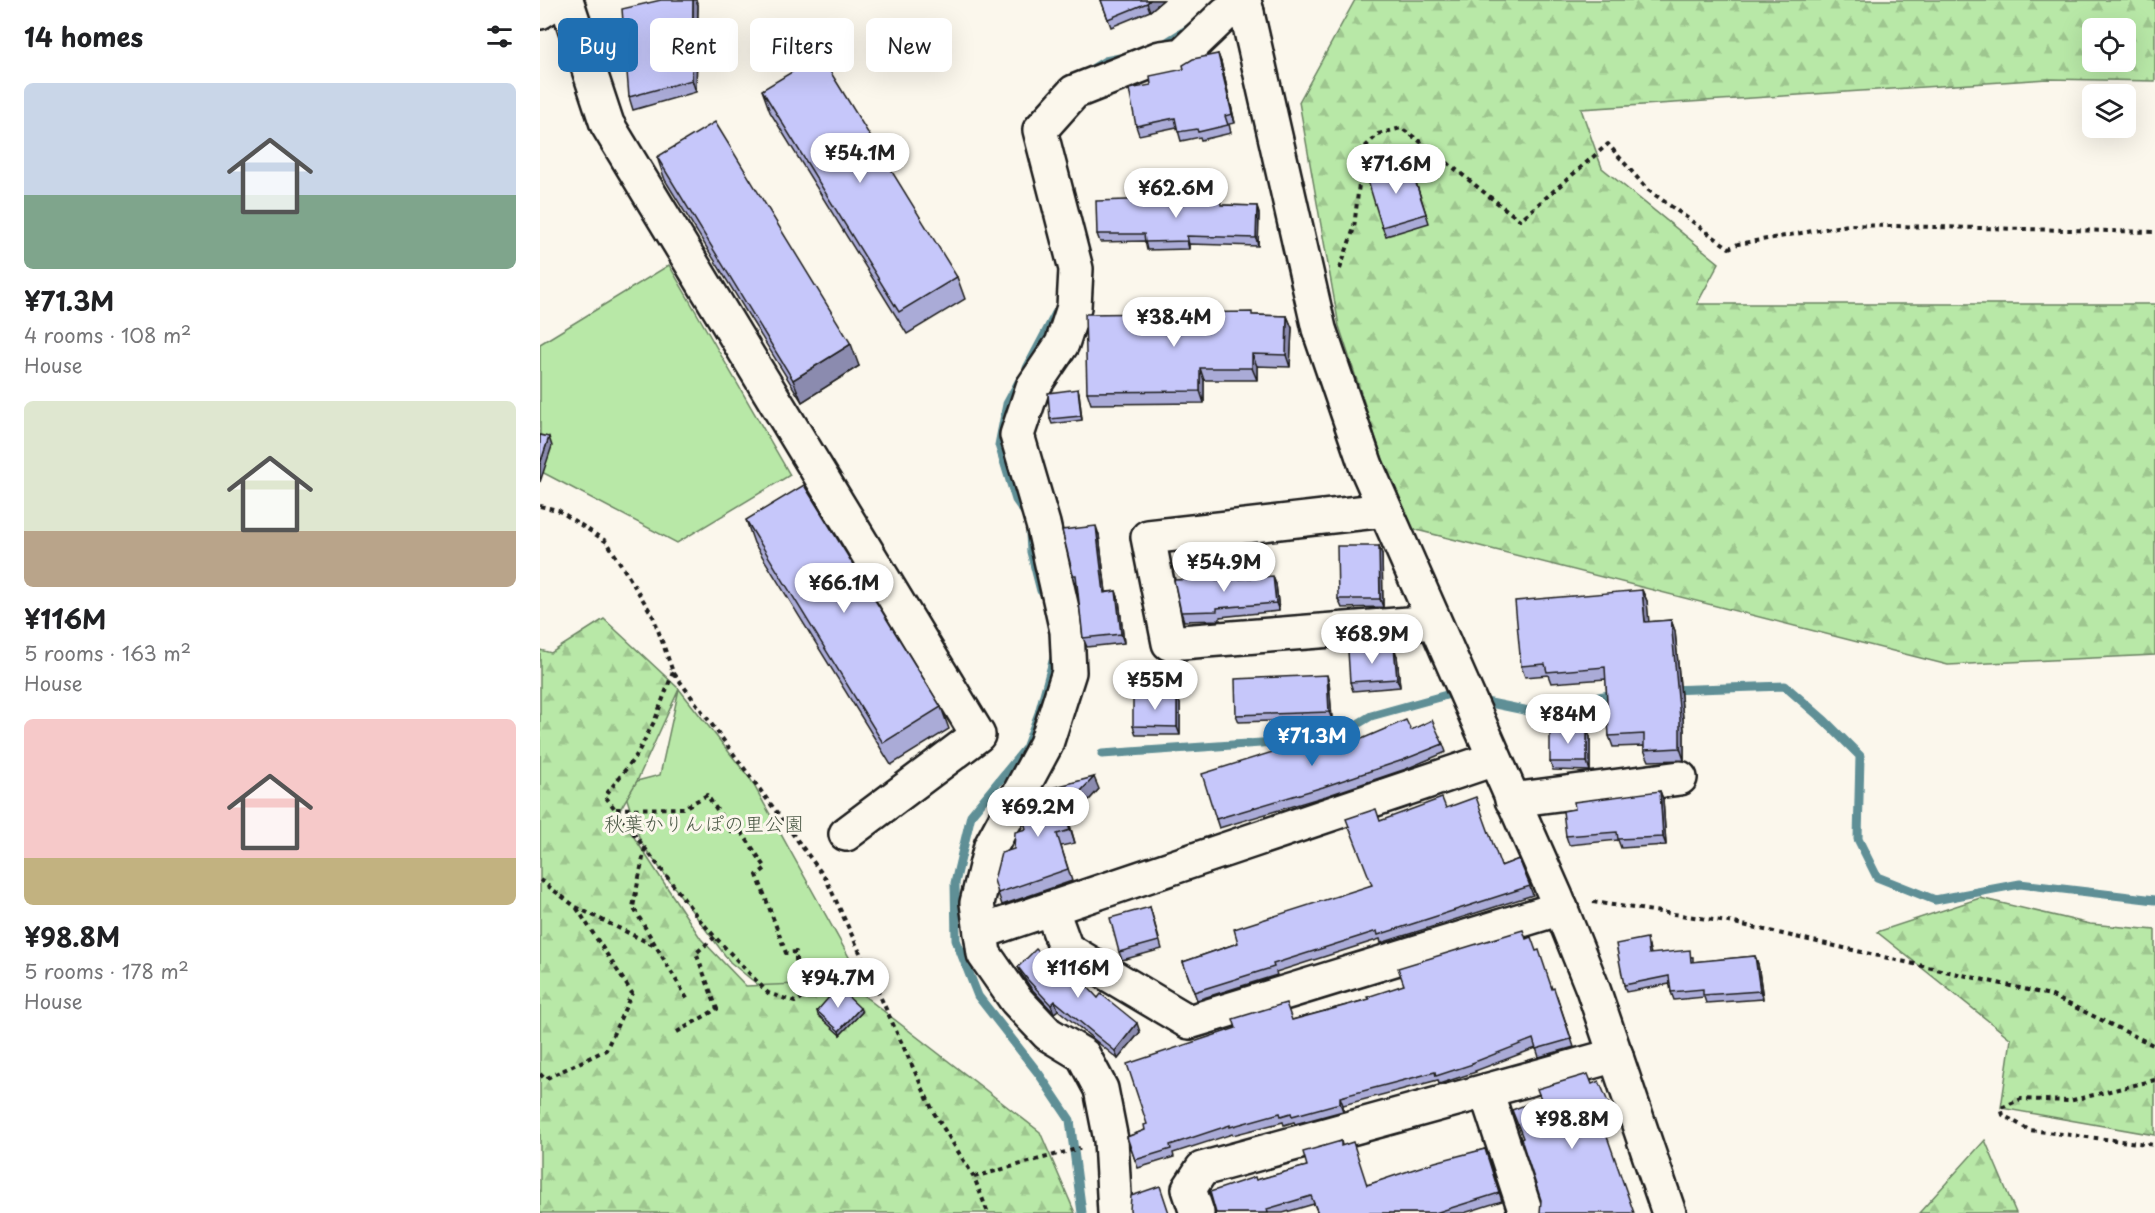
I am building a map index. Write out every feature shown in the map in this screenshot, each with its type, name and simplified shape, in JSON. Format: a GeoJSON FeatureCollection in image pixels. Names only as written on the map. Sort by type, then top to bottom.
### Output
{"type":"FeatureCollection","features":[{"type":"Feature","properties":{"kind":"street"},"geometry":{"type":"LineString","coordinates":[[540,12],[559,0]]}},
{"type":"Feature","properties":{"kind":"street"},"geometry":{"type":"LineString","coordinates":[[566,0],[606,124],[978,735],[846,834]]}},
{"type":"Feature","properties":{"kind":"street"},"geometry":{"type":"LineString","coordinates":[[1115,1213],[1111,1140],[1101,1089],[1083,1055],[1048,1034],[1016,1000],[984,954],[977,903],[991,846],[1046,744],[1069,672],[1067,631],[1043,524],[1017,435],[1033,387],[1062,344],[1074,307],[1076,269],[1040,130],[1074,92],[1160,58],[1182,55],[1226,13],[1245,6],[1319,330],[1366,466],[1559,902],[1593,989],[1669,1213]]}},
{"type":"Feature","properties":{"kind":"street"},"geometry":{"type":"LineString","coordinates":[[1385,510],[1148,537],[1169,643],[1434,622]]}},
{"type":"Feature","properties":{"kind":"street"},"geometry":{"type":"LineString","coordinates":[[981,932],[1494,759]]}},
{"type":"Feature","properties":{"kind":"street"},"geometry":{"type":"LineString","coordinates":[[1512,800],[1680,778]]}},
{"type":"Feature","properties":{"kind":"street"},"geometry":{"type":"LineString","coordinates":[[1051,908],[1066,950],[1189,1022],[1559,902]]}},
{"type":"Feature","properties":{"kind":"street"},"geometry":{"type":"LineString","coordinates":[[1197,1213],[1189,1189],[1202,1169],[1616,1055]]}},
{"type":"Feature","properties":{"kind":"street"},"geometry":{"type":"LineString","coordinates":[[1486,1091],[1521,1212]]}},
{"type":"Feature","properties":{"kind":"path"},"geometry":{"type":"LineString","coordinates":[[1338,273],[1354,228],[1363,149],[1378,134],[1401,128],[1520,220],[1608,144],[1647,189],[1729,248],[1738,244],[1848,225],[2155,232]]}},
{"type":"Feature","properties":{"kind":"path"},"geometry":{"type":"LineString","coordinates":[[540,506],[558,510],[607,542],[653,616],[674,672],[826,879],[934,1113],[974,1177],[988,1213]]}},
{"type":"Feature","properties":{"kind":"path"},"geometry":{"type":"LineString","coordinates":[[674,672],[636,756],[605,796],[700,920],[768,993],[795,1002],[864,962]]}},
{"type":"Feature","properties":{"kind":"path"},"geometry":{"type":"LineString","coordinates":[[615,809],[684,808],[707,795],[732,832],[738,827],[765,868],[757,875],[786,953],[796,952],[796,968],[812,992]]}},
{"type":"Feature","properties":{"kind":"path"},"geometry":{"type":"LineString","coordinates":[[645,848],[633,908],[689,1002]]}},
{"type":"Feature","properties":{"kind":"path"},"geometry":{"type":"LineString","coordinates":[[540,880],[576,907],[656,946]]}},
{"type":"Feature","properties":{"kind":"path"},"geometry":{"type":"LineString","coordinates":[[1559,902],[1734,923],[2050,995],[2155,1046]]}},
{"type":"Feature","properties":{"kind":"path"},"geometry":{"type":"LineString","coordinates":[[540,1074],[545,1079],[606,1050],[632,993],[576,907]]}},
{"type":"Feature","properties":{"kind":"path"},"geometry":{"type":"LineString","coordinates":[[677,1032],[717,1009],[696,953],[716,937]]}},
{"type":"Feature","properties":{"kind":"path"},"geometry":{"type":"LineString","coordinates":[[2155,1080],[2069,1101],[2021,1099],[2001,1108],[2003,1115],[2029,1130],[2155,1145]]}},
{"type":"Feature","properties":{"kind":"path"},"geometry":{"type":"LineString","coordinates":[[974,1177],[1111,1140]]}},
{"type":"Feature","properties":{"kind":"green space"},"geometry":{"type":"Polygon","coordinates":[[[1355,0],[2155,0],[2155,81],[2047,79],[1581,109],[1602,168],[1719,263],[1697,304],[2155,304],[2155,655],[1948,665],[1405,527],[1339,326],[1299,102],[1355,0]]]}},
{"type":"Feature","properties":{"kind":"green space"},"geometry":{"type":"Polygon","coordinates":[[[669,265],[790,475],[677,543],[540,471],[540,344],[669,265]]]}},
{"type":"Feature","properties":{"kind":"green space"},"geometry":{"type":"Polygon","coordinates":[[[604,619],[679,689],[637,781],[618,813],[701,939],[746,986],[846,982],[1040,1132],[1075,1213],[540,1213],[540,650],[551,653],[604,619]]]}},
{"type":"Feature","properties":{"kind":"green space","name":"秋葉かりんぽの里公園"},"geometry":{"type":"Polygon","coordinates":[[[679,689],[751,780],[850,959],[830,982],[768,993],[730,962],[641,843],[626,796],[637,781],[660,775],[679,689]]]}},
{"type":"Feature","properties":{"kind":"green space"},"geometry":{"type":"Polygon","coordinates":[[[1980,898],[2090,924],[2155,930],[2155,1135],[2001,1108],[2011,1039],[1877,932],[1980,898]]]}},
{"type":"Feature","properties":{"kind":"green space"},"geometry":{"type":"Polygon","coordinates":[[[1985,1140],[2016,1213],[1919,1213],[1985,1140]]]}},
{"type":"Feature","properties":{"kind":"building"},"geometry":{"type":"Polygon","coordinates":[[[661,0],[693,0],[693,18],[650,18],[650,72],[692,72],[692,80],[629,97],[627,72],[638,72],[638,18],[623,18],[622,9],[661,0]]]}},
{"type":"Feature","properties":{"kind":"building"},"geometry":{"type":"Polygon","coordinates":[[[1101,0],[1150,0],[1108,19],[1101,0]]]}},
{"type":"Feature","properties":{"kind":"building"},"geometry":{"type":"Polygon","coordinates":[[[1218,54],[1232,114],[1225,116],[1228,125],[1198,132],[1197,129],[1178,132],[1175,118],[1136,126],[1129,89],[1151,85],[1150,76],[1184,69],[1183,65],[1193,59],[1218,54]]]}},
{"type":"Feature","properties":{"kind":"building"},"geometry":{"type":"Polygon","coordinates":[[[792,72],[830,72],[957,277],[899,312],[762,90],[792,72]]]}},
{"type":"Feature","properties":{"kind":"building"},"geometry":{"type":"Polygon","coordinates":[[[715,122],[851,344],[793,380],[657,157],[715,122]]]}},
{"type":"Feature","properties":{"kind":"building"},"geometry":{"type":"Polygon","coordinates":[[[1395,162],[1399,172],[1411,168],[1426,214],[1382,227],[1368,181],[1375,179],[1372,169],[1395,162]]]}},
{"type":"Feature","properties":{"kind":"building"},"geometry":{"type":"Polygon","coordinates":[[[1220,197],[1221,205],[1257,206],[1256,238],[1187,236],[1187,241],[1145,242],[1144,234],[1097,234],[1096,201],[1220,197]]]}},
{"type":"Feature","properties":{"kind":"building"},"geometry":{"type":"Polygon","coordinates":[[[1252,312],[1252,315],[1287,316],[1286,355],[1252,354],[1252,368],[1200,368],[1200,391],[1087,392],[1085,314],[1252,312]]]}},
{"type":"Feature","properties":{"kind":"building"},"geometry":{"type":"Polygon","coordinates":[[[1078,389],[1081,416],[1050,419],[1048,393],[1078,389]]]}},
{"type":"Feature","properties":{"kind":"building"},"geometry":{"type":"Polygon","coordinates":[[[540,435],[549,437],[540,464],[540,435]]]}},
{"type":"Feature","properties":{"kind":"building"},"geometry":{"type":"Polygon","coordinates":[[[804,485],[941,707],[883,743],[746,520],[804,485]]]}},
{"type":"Feature","properties":{"kind":"building"},"geometry":{"type":"Polygon","coordinates":[[[1096,526],[1104,593],[1116,591],[1121,634],[1083,638],[1076,575],[1073,575],[1062,530],[1096,526]]]}},
{"type":"Feature","properties":{"kind":"building"},"geometry":{"type":"Polygon","coordinates":[[[1337,546],[1379,546],[1380,599],[1338,599],[1337,546]]]}},
{"type":"Feature","properties":{"kind":"building"},"geometry":{"type":"Polygon","coordinates":[[[1273,576],[1276,603],[1217,608],[1217,611],[1181,612],[1174,580],[1216,578],[1216,581],[1273,576]]]}},
{"type":"Feature","properties":{"kind":"building"},"geometry":{"type":"Polygon","coordinates":[[[1642,590],[1645,622],[1671,620],[1680,719],[1680,748],[1644,750],[1644,734],[1609,736],[1605,667],[1547,672],[1545,664],[1521,666],[1515,601],[1642,590]]]}},
{"type":"Feature","properties":{"kind":"building"},"geometry":{"type":"Polygon","coordinates":[[[1394,647],[1397,679],[1350,682],[1348,651],[1394,647]]]}},
{"type":"Feature","properties":{"kind":"building"},"geometry":{"type":"Polygon","coordinates":[[[1327,675],[1329,712],[1236,715],[1235,679],[1327,675]]]}},
{"type":"Feature","properties":{"kind":"building"},"geometry":{"type":"Polygon","coordinates":[[[1133,696],[1177,696],[1177,727],[1133,726],[1133,696]]]}},
{"type":"Feature","properties":{"kind":"building"},"geometry":{"type":"Polygon","coordinates":[[[1406,720],[1411,730],[1432,720],[1443,744],[1323,787],[1216,819],[1202,774],[1330,734],[1331,746],[1355,735],[1357,741],[1406,720]]]}},
{"type":"Feature","properties":{"kind":"building"},"geometry":{"type":"Polygon","coordinates":[[[1550,728],[1587,729],[1587,762],[1550,762],[1550,728]]]}},
{"type":"Feature","properties":{"kind":"building"},"geometry":{"type":"Polygon","coordinates":[[[1094,777],[1064,809],[1070,830],[1057,834],[1068,869],[998,893],[994,880],[1001,853],[1014,849],[1015,832],[1026,829],[1021,809],[1029,794],[1094,777]]]}},
{"type":"Feature","properties":{"kind":"building"},"geometry":{"type":"Polygon","coordinates":[[[1660,791],[1663,837],[1618,839],[1617,832],[1566,836],[1563,811],[1575,809],[1574,802],[1660,791]]]}},
{"type":"Feature","properties":{"kind":"building"},"geometry":{"type":"Polygon","coordinates":[[[1476,797],[1501,866],[1519,859],[1530,886],[1378,935],[1377,931],[1194,992],[1183,962],[1238,943],[1234,929],[1372,885],[1346,819],[1376,809],[1380,821],[1442,798],[1446,808],[1476,797]]]}},
{"type":"Feature","properties":{"kind":"building"},"geometry":{"type":"Polygon","coordinates":[[[1150,907],[1159,941],[1119,952],[1110,918],[1150,907]]]}},
{"type":"Feature","properties":{"kind":"building"},"geometry":{"type":"Polygon","coordinates":[[[1523,930],[1526,939],[1531,937],[1536,951],[1539,950],[1571,1039],[1536,1049],[1533,1039],[1473,1064],[1436,1076],[1435,1072],[1340,1097],[1340,1103],[1292,1116],[1291,1113],[1281,1116],[1280,1113],[1230,1127],[1230,1125],[1170,1145],[1171,1149],[1135,1160],[1127,1137],[1145,1130],[1144,1125],[1147,1124],[1127,1064],[1236,1028],[1233,1019],[1286,1003],[1292,1020],[1369,999],[1367,997],[1404,985],[1398,968],[1523,930]]]}},
{"type":"Feature","properties":{"kind":"building"},"geometry":{"type":"Polygon","coordinates":[[[1647,938],[1649,954],[1690,950],[1691,962],[1755,956],[1760,991],[1703,995],[1703,989],[1671,992],[1669,976],[1624,985],[1616,944],[1647,938]]]}},
{"type":"Feature","properties":{"kind":"building"},"geometry":{"type":"Polygon","coordinates":[[[1036,949],[1056,969],[1063,962],[1066,964],[1098,998],[1101,994],[1137,1023],[1115,1051],[1055,1001],[1051,1005],[1028,980],[1018,967],[1036,949]]]}},
{"type":"Feature","properties":{"kind":"building"},"geometry":{"type":"Polygon","coordinates":[[[838,987],[860,1008],[839,1031],[817,1011],[838,987]]]}},
{"type":"Feature","properties":{"kind":"building"},"geometry":{"type":"Polygon","coordinates":[[[1588,1074],[1592,1084],[1599,1081],[1611,1109],[1599,1114],[1634,1213],[1540,1213],[1541,1200],[1521,1139],[1523,1138],[1512,1110],[1541,1099],[1537,1089],[1588,1074]]]}},
{"type":"Feature","properties":{"kind":"building"},"geometry":{"type":"Polygon","coordinates":[[[1341,1141],[1341,1146],[1353,1142],[1367,1185],[1435,1162],[1485,1149],[1499,1193],[1435,1213],[1318,1213],[1311,1196],[1267,1209],[1268,1213],[1216,1213],[1210,1192],[1255,1177],[1256,1180],[1307,1166],[1303,1152],[1341,1141]]]}},
{"type":"Feature","properties":{"kind":"building"},"geometry":{"type":"Polygon","coordinates":[[[1160,1186],[1169,1213],[1131,1213],[1131,1196],[1160,1186]]]}},
{"type":"Feature","properties":{"kind":"waterway"},"geometry":{"type":"LineString","coordinates":[[1159,47],[1191,27]]}},
{"type":"Feature","properties":{"kind":"waterway"},"geometry":{"type":"LineString","coordinates":[[1092,69],[1105,61],[1120,58]]}},
{"type":"Feature","properties":{"kind":"waterway"},"geometry":{"type":"LineString","coordinates":[[1027,368],[1056,313]]}},
{"type":"Feature","properties":{"kind":"waterway"},"geometry":{"type":"LineString","coordinates":[[1020,380],[1007,404],[999,445],[1016,500],[1028,517]]}},
{"type":"Feature","properties":{"kind":"waterway"},"geometry":{"type":"LineString","coordinates":[[1030,534],[1031,552],[1041,591]]}},
{"type":"Feature","properties":{"kind":"waterway"},"geometry":{"type":"LineString","coordinates":[[1055,654],[1039,713],[1026,748],[971,815],[955,883],[956,940],[978,996],[1039,1074],[1070,1120],[1082,1213]]}},
{"type":"Feature","properties":{"kind":"waterway"},"geometry":{"type":"LineString","coordinates":[[1668,690],[1785,686],[1825,721],[1860,756],[1858,839],[1877,877],[1935,900],[2020,884],[2155,900]]}},
{"type":"Feature","properties":{"kind":"waterway"},"geometry":{"type":"LineString","coordinates":[[1476,700],[1529,711],[1619,693]]}},
{"type":"Feature","properties":{"kind":"waterway"},"geometry":{"type":"LineString","coordinates":[[1102,754],[1334,738],[1371,716],[1450,694],[1460,696]]}}]}
